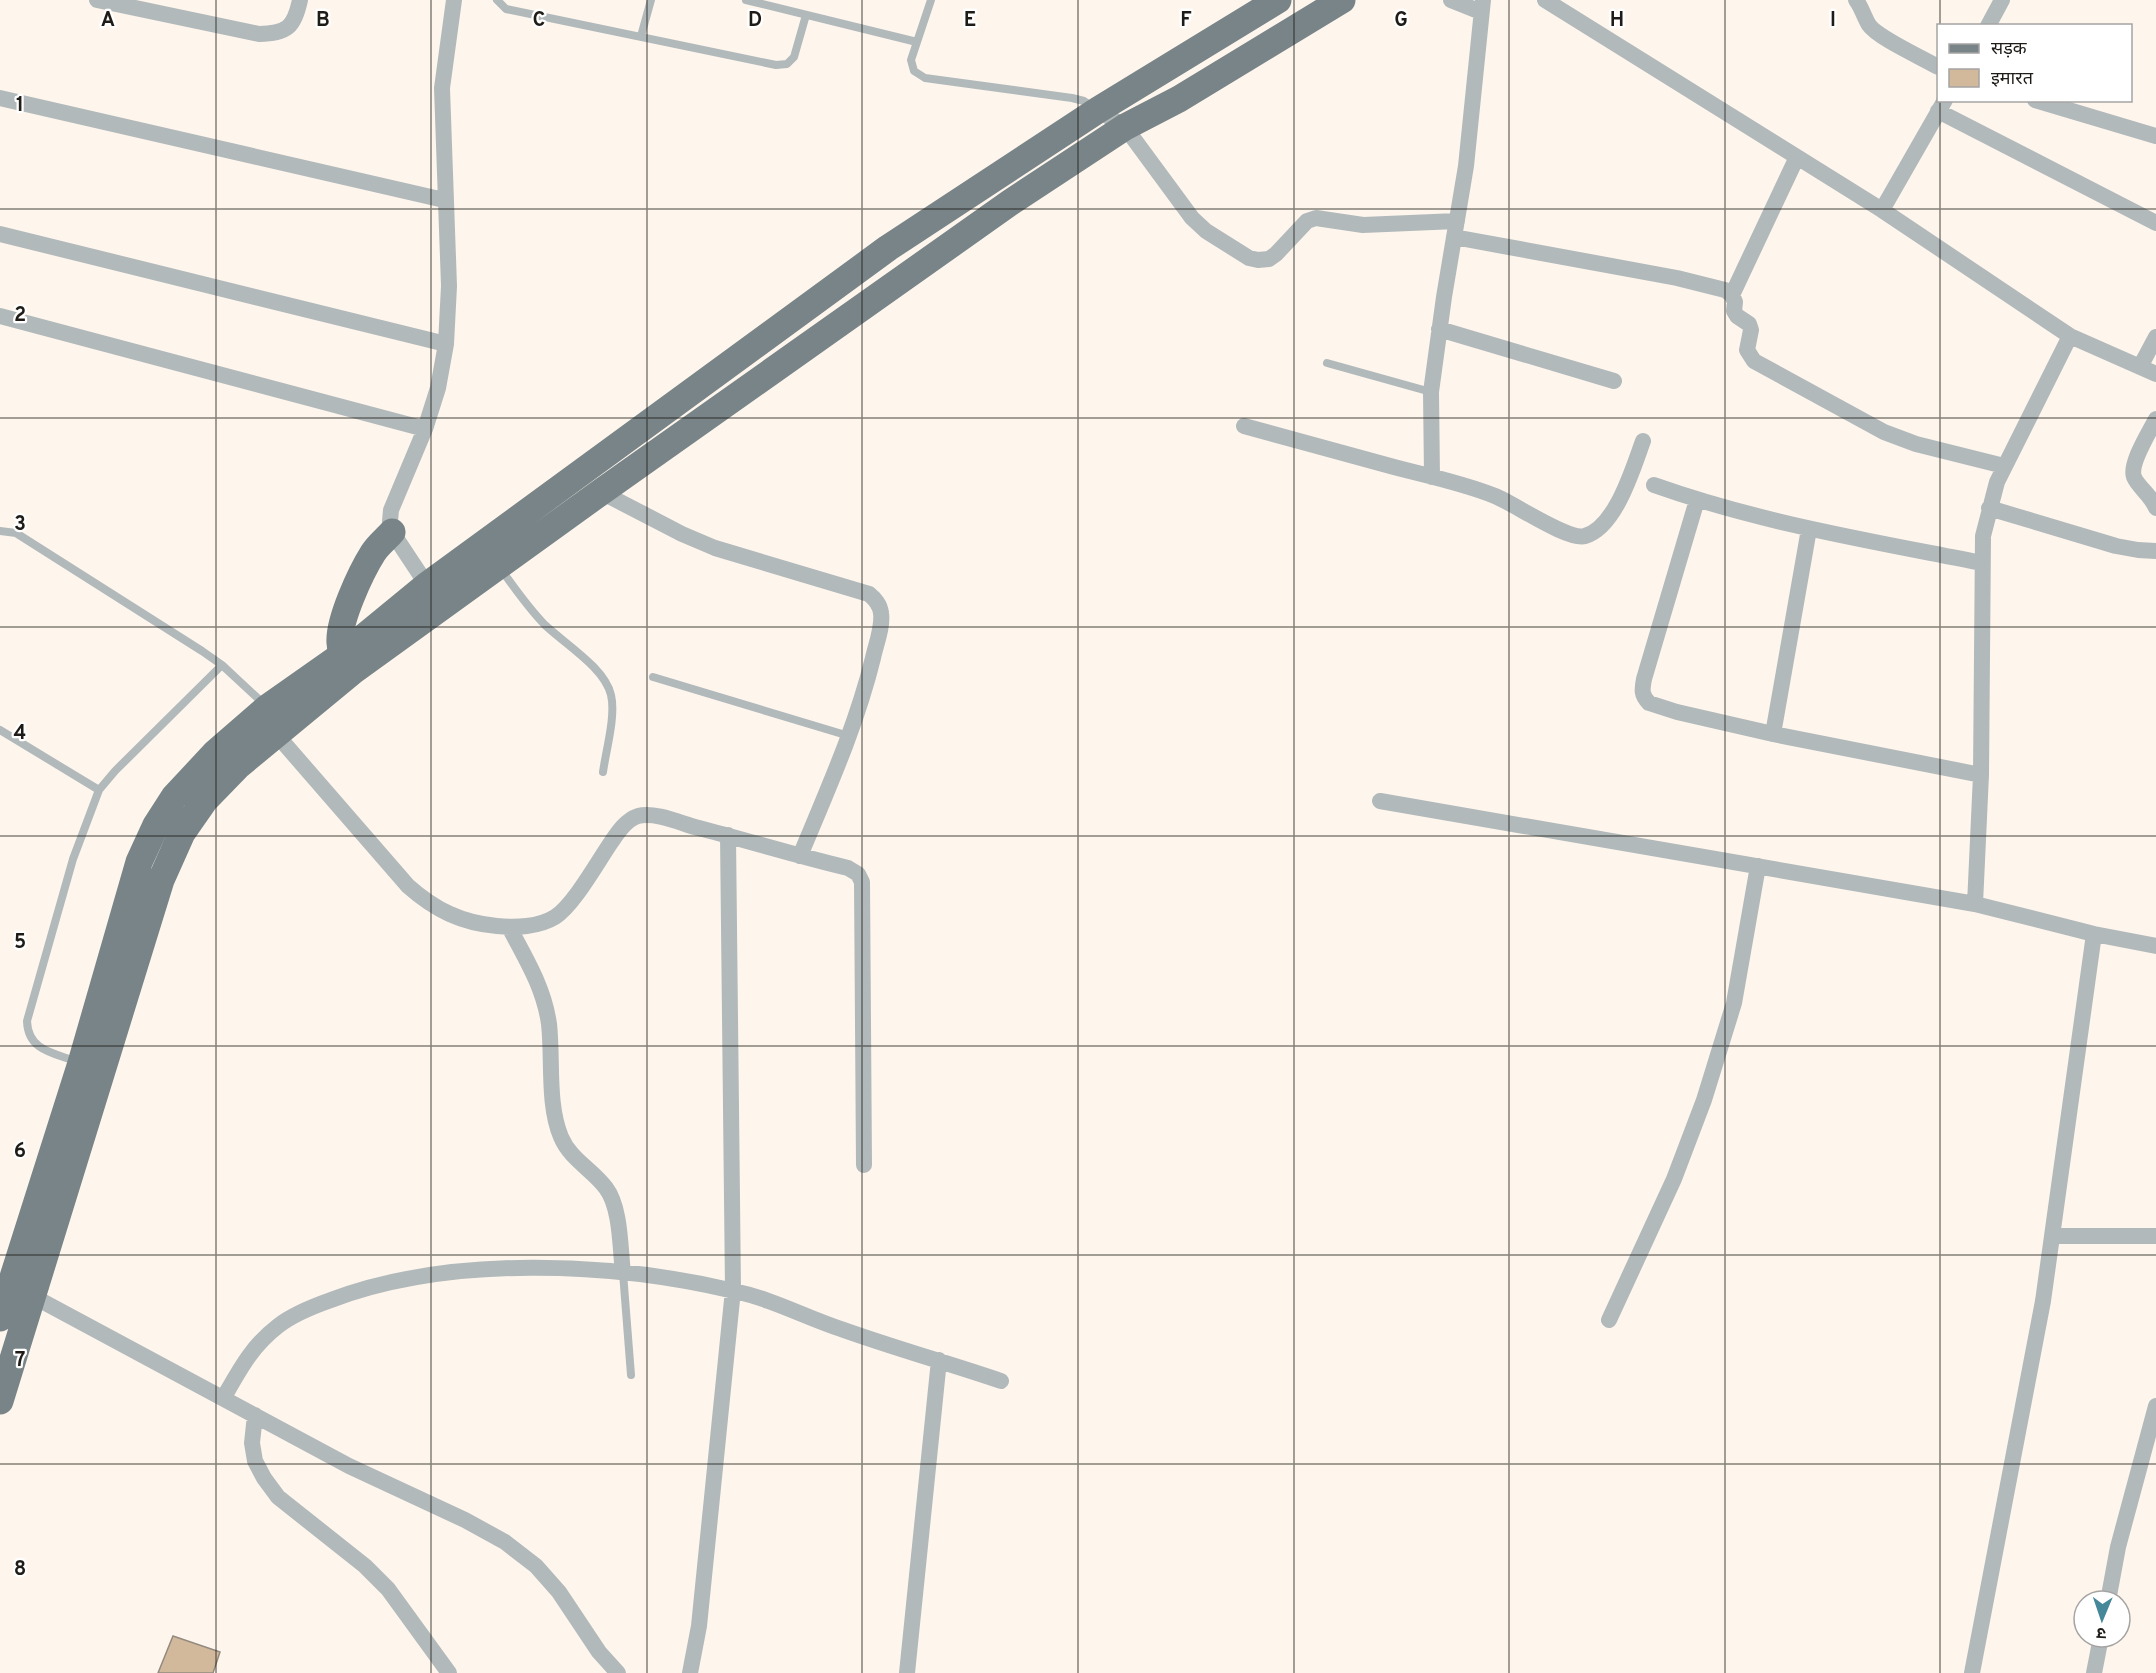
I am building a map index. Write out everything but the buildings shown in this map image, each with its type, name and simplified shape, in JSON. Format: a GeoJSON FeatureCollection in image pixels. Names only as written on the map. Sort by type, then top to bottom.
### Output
{"type":"FeatureCollection","features":[{"type":"Feature","properties":{"kind":"main road"},"geometry":{"type":"LineString","coordinates":[[0,1401],[7,1323],[22,1290],[165,871],[182,833],[205,800],[238,766],[276,734],[426,586],[888,248],[1098,110],[1278,0]]}},
{"type":"Feature","properties":{"kind":"main road"},"geometry":{"type":"LineString","coordinates":[[22,1290],[81,1063],[140,862],[156,825],[174,797],[215,753],[268,707],[444,607],[601,492],[1011,202],[1125,127],[1179,99],[1342,0]]}},
{"type":"Feature","properties":{"kind":"main road"},"geometry":{"type":"LineString","coordinates":[[348,663],[340,643],[341,626],[374,551],[392,532]]}},
{"type":"Feature","properties":{"kind":"street"},"geometry":{"type":"LineString","coordinates":[[97,0],[141,5],[259,34],[276,33],[289,28],[297,16],[300,0]]}},
{"type":"Feature","properties":{"kind":"street"},"geometry":{"type":"LineString","coordinates":[[444,607],[426,586],[392,532],[390,521],[391,510],[425,429],[438,388],[446,344],[449,286],[444,200],[442,88],[454,0]]}},
{"type":"Feature","properties":{"kind":"street"},"geometry":{"type":"LineString","coordinates":[[1432,477],[1431,392],[1470,128],[1482,6],[1451,0]]}},
{"type":"Feature","properties":{"kind":"street"},"geometry":{"type":"LineString","coordinates":[[1545,0],[1882,210],[2070,336],[2156,374]]}},
{"type":"Feature","properties":{"kind":"street"},"geometry":{"type":"LineString","coordinates":[[1856,0],[1870,27],[1937,66]]}},
{"type":"Feature","properties":{"kind":"street"},"geometry":{"type":"LineString","coordinates":[[1989,24],[2002,0]]}},
{"type":"Feature","properties":{"kind":"street"},"geometry":{"type":"LineString","coordinates":[[0,98],[444,200]]}},
{"type":"Feature","properties":{"kind":"street"},"geometry":{"type":"LineString","coordinates":[[2042,102],[2156,136]]}},
{"type":"Feature","properties":{"kind":"street"},"geometry":{"type":"LineString","coordinates":[[1882,210],[1941,106],[2156,223]]}},
{"type":"Feature","properties":{"kind":"street"},"geometry":{"type":"LineString","coordinates":[[1098,110],[1125,127],[1192,218],[1206,231],[1249,258],[1269,259],[1307,221],[1316,218],[1363,225],[1456,229],[1725,290],[1732,295],[1737,316],[1749,324],[1751,330],[1747,350],[1754,361],[1884,432],[1916,444],[2004,466]]}},
{"type":"Feature","properties":{"kind":"street"},"geometry":{"type":"LineString","coordinates":[[1732,295],[1797,157]]}},
{"type":"Feature","properties":{"kind":"street"},"geometry":{"type":"LineString","coordinates":[[0,234],[446,344]]}},
{"type":"Feature","properties":{"kind":"street"},"geometry":{"type":"LineString","coordinates":[[0,316],[425,429]]}},
{"type":"Feature","properties":{"kind":"street"},"geometry":{"type":"LineString","coordinates":[[1439,329],[1614,381]]}},
{"type":"Feature","properties":{"kind":"street"},"geometry":{"type":"LineString","coordinates":[[1976,904],[1981,775],[1983,536],[1996,482],[2070,336]]}},
{"type":"Feature","properties":{"kind":"street"},"geometry":{"type":"LineString","coordinates":[[2140,367],[2156,337]]}},
{"type":"Feature","properties":{"kind":"street"},"geometry":{"type":"LineString","coordinates":[[2156,419],[2133,470],[2134,476],[2156,508]]}},
{"type":"Feature","properties":{"kind":"street"},"geometry":{"type":"LineString","coordinates":[[1244,426],[1497,497],[1577,537],[1588,535],[1599,528],[1609,517],[1619,502],[1643,441]]}},
{"type":"Feature","properties":{"kind":"street"},"geometry":{"type":"LineString","coordinates":[[1654,485],[1697,500],[1809,529],[1982,563]]}},
{"type":"Feature","properties":{"kind":"street"},"geometry":{"type":"LineString","coordinates":[[601,492],[682,534],[715,548],[869,594],[877,602],[881,613],[880,631],[868,679],[850,736],[800,856]]}},
{"type":"Feature","properties":{"kind":"street"},"geometry":{"type":"LineString","coordinates":[[1697,500],[1641,691],[1649,703],[1677,712],[1773,734],[1981,775]]}},
{"type":"Feature","properties":{"kind":"street"},"geometry":{"type":"LineString","coordinates":[[1989,508],[2116,546],[2156,551]]}},
{"type":"Feature","properties":{"kind":"street"},"geometry":{"type":"LineString","coordinates":[[1773,734],[1809,529]]}},
{"type":"Feature","properties":{"kind":"street"},"geometry":{"type":"LineString","coordinates":[[276,734],[408,886],[426,902],[450,916],[480,925],[509,927],[535,924],[555,917],[569,904],[615,836],[630,819],[640,816],[653,816],[728,835],[848,868],[858,874],[862,882],[864,1165]]}},
{"type":"Feature","properties":{"kind":"street"},"geometry":{"type":"LineString","coordinates":[[1380,801],[1976,904],[2094,934],[2156,946]]}},
{"type":"Feature","properties":{"kind":"street"},"geometry":{"type":"LineString","coordinates":[[690,1673],[699,1626],[733,1290],[728,835]]}},
{"type":"Feature","properties":{"kind":"street"},"geometry":{"type":"LineString","coordinates":[[1610,1320],[1674,1179],[1704,1100],[1734,1003],[1758,866]]}},
{"type":"Feature","properties":{"kind":"street"},"geometry":{"type":"LineString","coordinates":[[509,927],[537,979],[544,1001],[549,1025],[554,1113],[561,1138],[573,1156],[607,1189],[613,1201],[624,1273]]}},
{"type":"Feature","properties":{"kind":"street"},"geometry":{"type":"LineString","coordinates":[[1972,1673],[2032,1366],[2094,934]]}},
{"type":"Feature","properties":{"kind":"street"},"geometry":{"type":"LineString","coordinates":[[2052,1236],[2156,1236]]}},
{"type":"Feature","properties":{"kind":"street"},"geometry":{"type":"LineString","coordinates":[[224,1397],[255,1345],[280,1324],[315,1306],[363,1288],[432,1274],[505,1269],[624,1273],[733,1290],[780,1304],[842,1330],[1001,1381]]}},
{"type":"Feature","properties":{"kind":"street"},"geometry":{"type":"LineString","coordinates":[[22,1290],[359,1471],[465,1520],[505,1542],[536,1566],[558,1592],[599,1652],[618,1673]]}},
{"type":"Feature","properties":{"kind":"street"},"geometry":{"type":"LineString","coordinates":[[908,1673],[939,1360]]}},
{"type":"Feature","properties":{"kind":"street"},"geometry":{"type":"LineString","coordinates":[[2110,1589],[2118,1547],[2156,1406]]}},
{"type":"Feature","properties":{"kind":"street"},"geometry":{"type":"LineString","coordinates":[[255,1415],[252,1443],[255,1461],[278,1497],[365,1566],[388,1589],[449,1673]]}},
{"type":"Feature","properties":{"kind":"street"},"geometry":{"type":"LineString","coordinates":[[2094,1673],[2099,1649]]}},
{"type":"Feature","properties":{"kind":"lane"},"geometry":{"type":"LineString","coordinates":[[498,0],[506,9],[776,65],[787,64],[794,57],[806,15]]}},
{"type":"Feature","properties":{"kind":"lane"},"geometry":{"type":"LineString","coordinates":[[641,36],[651,0]]}},
{"type":"Feature","properties":{"kind":"lane"},"geometry":{"type":"LineString","coordinates":[[746,0],[917,42]]}},
{"type":"Feature","properties":{"kind":"lane"},"geometry":{"type":"LineString","coordinates":[[931,0],[911,60],[914,71],[925,78],[1072,98],[1084,101],[1098,110]]}},
{"type":"Feature","properties":{"kind":"lane"},"geometry":{"type":"LineString","coordinates":[[1327,363],[1431,392]]}},
{"type":"Feature","properties":{"kind":"lane"},"geometry":{"type":"LineString","coordinates":[[0,531],[16,534],[222,665],[268,707]]}},
{"type":"Feature","properties":{"kind":"lane"},"geometry":{"type":"LineString","coordinates":[[499,567],[545,625],[604,679],[611,693],[612,707],[603,772]]}},
{"type":"Feature","properties":{"kind":"lane"},"geometry":{"type":"LineString","coordinates":[[81,1063],[38,1047],[31,1039],[27,1021],[73,859],[99,790],[115,771],[222,665]]}},
{"type":"Feature","properties":{"kind":"lane"},"geometry":{"type":"LineString","coordinates":[[653,677],[850,736]]}},
{"type":"Feature","properties":{"kind":"lane"},"geometry":{"type":"LineString","coordinates":[[0,730],[99,790]]}},
{"type":"Feature","properties":{"kind":"lane"},"geometry":{"type":"LineString","coordinates":[[624,1273],[631,1375]]}}]}
